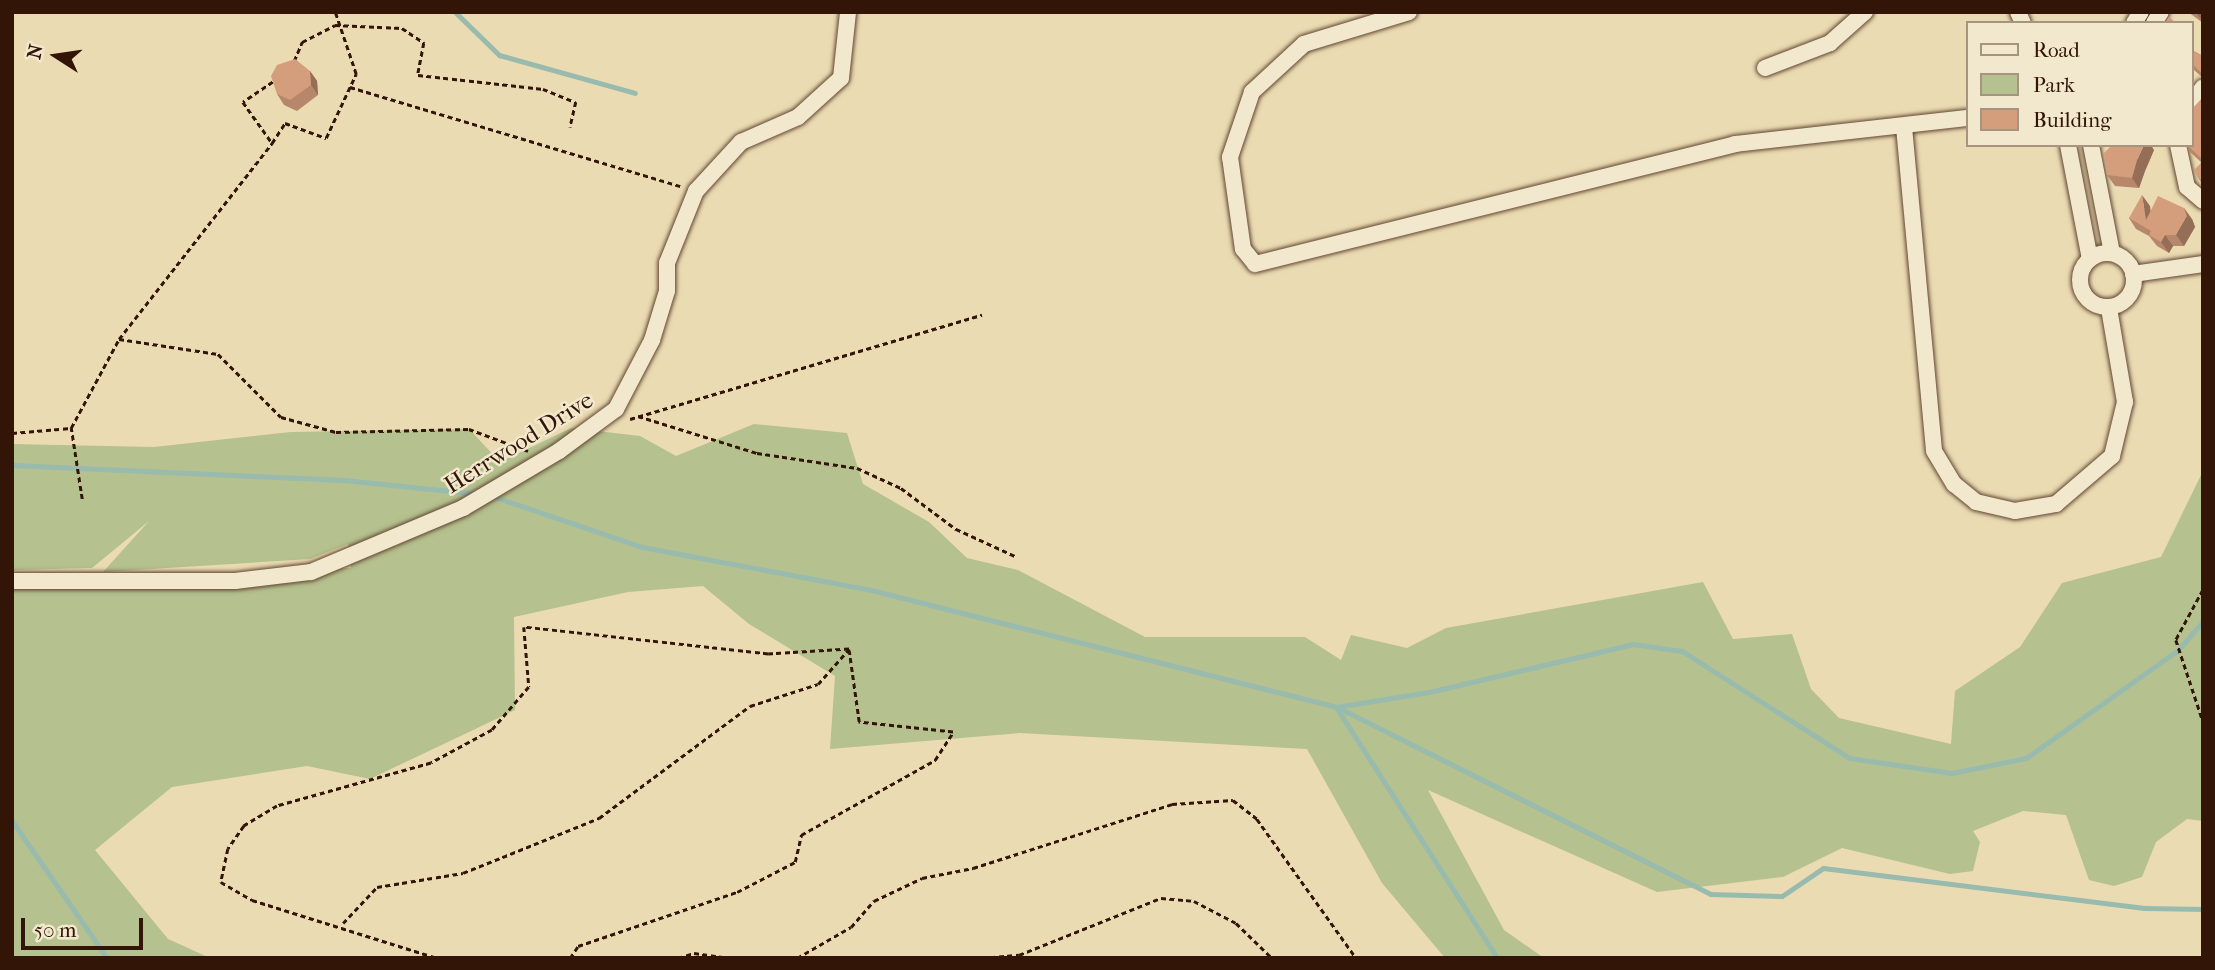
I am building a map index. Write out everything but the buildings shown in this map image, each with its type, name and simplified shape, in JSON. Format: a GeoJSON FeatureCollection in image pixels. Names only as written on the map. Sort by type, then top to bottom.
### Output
{"type":"FeatureCollection","features":[{"type":"Feature","properties":{"kind":"street","name":"Herrwood Drive"},"geometry":{"type":"LineString","coordinates":[[12,581],[235,581],[311,572],[463,508],[548,458],[616,409],[652,340],[667,291],[667,263],[696,191],[741,142],[798,117],[841,78],[848,12]]}},
{"type":"Feature","properties":{"kind":"street"},"geometry":{"type":"LineString","coordinates":[[1409,12],[1304,44],[1252,92],[1230,157],[1243,249],[1255,264],[1735,144],[1966,118]]}},
{"type":"Feature","properties":{"kind":"street"},"geometry":{"type":"LineString","coordinates":[[1765,68],[1830,43],[1865,12]]}},
{"type":"Feature","properties":{"kind":"street"},"geometry":{"type":"LineString","coordinates":[[1904,127],[1934,451],[1947,475],[1976,502],[2015,511],[2056,504],[2112,456],[2125,402],[2109,308]]}},
{"type":"Feature","properties":{"kind":"street"},"geometry":{"type":"LineString","coordinates":[[2068,147],[2090,259]]}},
{"type":"Feature","properties":{"kind":"street"},"geometry":{"type":"LineString","coordinates":[[2091,147],[2112,253],[2133,274]]}},
{"type":"Feature","properties":{"kind":"street"},"geometry":{"type":"LineString","coordinates":[[2178,147],[2187,187],[2203,201]]}},
{"type":"Feature","properties":{"kind":"street"},"geometry":{"type":"LineString","coordinates":[[2109,308],[2083,294],[2081,271],[2090,259],[2112,253]]}},
{"type":"Feature","properties":{"kind":"street"},"geometry":{"type":"LineString","coordinates":[[2133,274],[2203,264]]}},
{"type":"Feature","properties":{"kind":"street"},"geometry":{"type":"LineString","coordinates":[[2109,308],[2129,297],[2133,274]]}},
{"type":"Feature","properties":{"kind":"path"},"geometry":{"type":"LineString","coordinates":[[82,499],[71,428],[119,338],[285,123],[326,138],[356,74],[335,25],[335,12]]}},
{"type":"Feature","properties":{"kind":"path"},"geometry":{"type":"LineString","coordinates":[[289,72],[302,42],[335,25],[402,28],[424,43],[418,75],[543,89],[576,102],[570,127]]}},
{"type":"Feature","properties":{"kind":"path"},"geometry":{"type":"LineString","coordinates":[[272,143],[243,102],[278,79]]}},
{"type":"Feature","properties":{"kind":"path"},"geometry":{"type":"LineString","coordinates":[[350,87],[696,191]]}},
{"type":"Feature","properties":{"kind":"path"},"geometry":{"type":"LineString","coordinates":[[982,315],[638,416],[757,453],[857,468],[901,488],[956,529],[1017,557]]}},
{"type":"Feature","properties":{"kind":"path"},"geometry":{"type":"LineString","coordinates":[[119,338],[218,354],[281,416],[335,432],[469,429],[548,458]]}},
{"type":"Feature","properties":{"kind":"path"},"geometry":{"type":"LineString","coordinates":[[12,433],[71,428]]}},
{"type":"Feature","properties":{"kind":"path"},"geometry":{"type":"LineString","coordinates":[[2203,590],[2176,640],[2203,721]]}},
{"type":"Feature","properties":{"kind":"path"},"geometry":{"type":"LineString","coordinates":[[437,958],[343,923],[252,900],[220,882],[228,849],[244,826],[277,806],[430,763],[492,730],[529,687],[524,627],[768,654],[849,649]]}},
{"type":"Feature","properties":{"kind":"path"},"geometry":{"type":"LineString","coordinates":[[343,923],[377,887],[463,873],[599,818],[750,706],[818,684],[849,649]]}},
{"type":"Feature","properties":{"kind":"path"},"geometry":{"type":"LineString","coordinates":[[570,958],[578,946],[737,892],[795,862],[800,835],[935,760],[953,732],[859,722],[849,649]]}},
{"type":"Feature","properties":{"kind":"path"},"geometry":{"type":"LineString","coordinates":[[797,958],[851,927],[874,901],[922,878],[973,868],[1172,804],[1233,800],[1257,819],[1356,958]]}},
{"type":"Feature","properties":{"kind":"path"},"geometry":{"type":"LineString","coordinates":[[982,958],[1019,955],[1161,898],[1194,901],[1226,918],[1272,958]]}},
{"type":"Feature","properties":{"kind":"path"},"geometry":{"type":"LineString","coordinates":[[678,958],[694,953],[730,958]]}},
{"type":"Feature","properties":{"kind":"green space"},"geometry":{"type":"Polygon","coordinates":[[[754,424],[847,433],[863,484],[929,522],[967,558],[1018,570],[1145,637],[1305,637],[1341,660],[1351,635],[1407,648],[1446,628],[1703,582],[1733,639],[1792,634],[1811,689],[1839,718],[1951,744],[1955,691],[2020,647],[2062,583],[2161,557],[2203,471],[2203,821],[2187,819],[2156,842],[2142,877],[2114,886],[2089,880],[2066,815],[2023,811],[1973,831],[1980,842],[1973,871],[1950,874],[1842,848],[1783,877],[1657,892],[1428,790],[1504,930],[1544,958],[1445,958],[1382,883],[1307,749],[1020,733],[830,749],[835,676],[749,624],[703,586],[628,592],[514,617],[515,710],[370,779],[307,766],[172,787],[95,850],[168,939],[210,958],[12,958],[12,585],[351,568],[348,544],[310,559],[103,572],[149,521],[92,568],[12,570],[12,444],[154,447],[291,432],[469,429],[500,462],[571,428],[640,436],[676,456],[754,424]]]}},
{"type":"Feature","properties":{"kind":"waterway"},"geometry":{"type":"LineString","coordinates":[[455,12],[499,55],[635,93]]}},
{"type":"Feature","properties":{"kind":"waterway"},"geometry":{"type":"LineString","coordinates":[[12,465],[344,480],[479,494]]}},
{"type":"Feature","properties":{"kind":"waterway"},"geometry":{"type":"LineString","coordinates":[[492,496],[642,547],[871,590],[1336,707],[1497,958]]}},
{"type":"Feature","properties":{"kind":"waterway"},"geometry":{"type":"LineString","coordinates":[[1336,707],[1429,692],[1633,644],[1682,651],[1849,758],[1952,773],[2026,758],[2178,650],[2203,621]]}},
{"type":"Feature","properties":{"kind":"waterway"},"geometry":{"type":"LineString","coordinates":[[1339,708],[1710,894],[1782,896],[1823,868],[2145,908],[2203,909]]}},
{"type":"Feature","properties":{"kind":"waterway"},"geometry":{"type":"LineString","coordinates":[[12,821],[107,958]]}}]}
